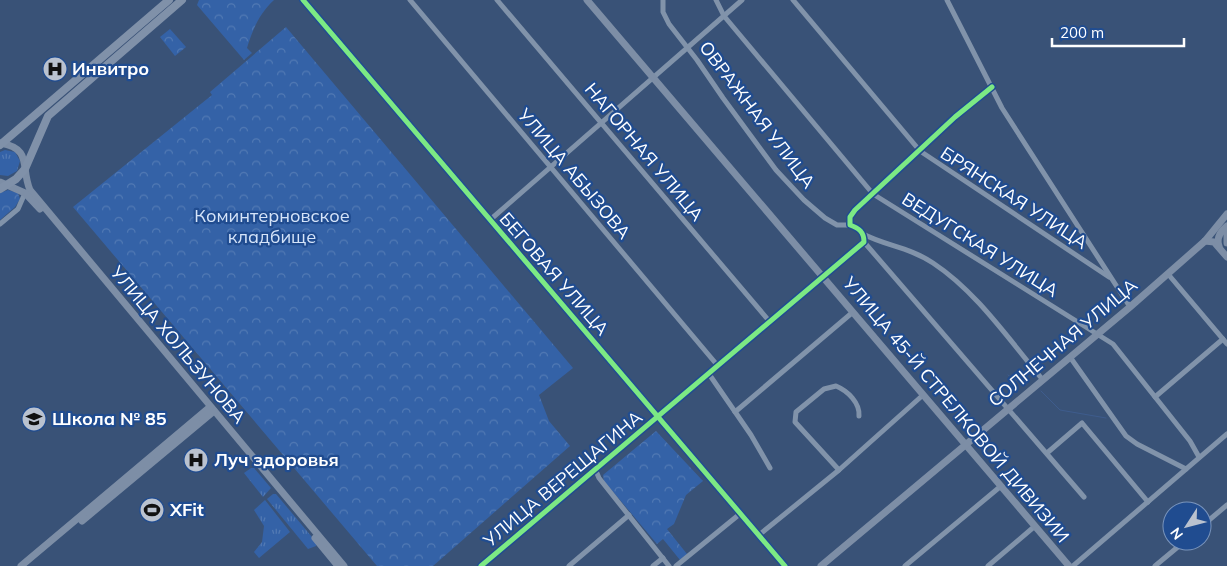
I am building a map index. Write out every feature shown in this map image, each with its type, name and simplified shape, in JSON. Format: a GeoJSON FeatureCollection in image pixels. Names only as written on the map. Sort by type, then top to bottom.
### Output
{"type":"FeatureCollection","features":[{"type":"Feature","properties":{"kind":"main road"},"geometry":{"type":"LineString","coordinates":[[1,144],[169,0]]}},
{"type":"Feature","properties":{"kind":"main road"},"geometry":{"type":"LineString","coordinates":[[0,189],[4,183],[16,179],[25,169],[48,116],[182,0]]}},
{"type":"Feature","properties":{"kind":"main road","name":"БЕГОВАЯ УЛИЦА"},"geometry":{"type":"LineString","coordinates":[[303,0],[785,566]]}},
{"type":"Feature","properties":{"kind":"main road","name":"УЛИЦА 45-Й СТРЕЛКОВОЙ ДИВИЗИИ"},"geometry":{"type":"LineString","coordinates":[[587,0],[1069,566]]}},
{"type":"Feature","properties":{"kind":"main road","name":"УЛИЦА ХОЛЬЗУНОВА"},"geometry":{"type":"LineString","coordinates":[[1,144],[11,145],[21,152],[26,180],[30,190],[338,566]]}},
{"type":"Feature","properties":{"kind":"main road","name":"УЛИЦА ХОЛЬЗУНОВА"},"geometry":{"type":"LineString","coordinates":[[4,183],[25,194],[344,566]]}},
{"type":"Feature","properties":{"kind":"main road","name":"СОЛНЕЧНАЯ УЛИЦА"},"geometry":{"type":"LineString","coordinates":[[821,566],[1130,307],[1205,241],[1227,214]]}},
{"type":"Feature","properties":{"kind":"main road"},"geometry":{"type":"LineString","coordinates":[[1220,249],[1218,242],[1220,234],[1227,227]]}},
{"type":"Feature","properties":{"kind":"main road"},"geometry":{"type":"LineString","coordinates":[[1227,227],[1227,243]]}},
{"type":"Feature","properties":{"kind":"main road"},"geometry":{"type":"LineString","coordinates":[[1205,241],[1214,242],[1227,257]]}},
{"type":"Feature","properties":{"kind":"main road"},"geometry":{"type":"LineString","coordinates":[[21,566],[210,410]]}},
{"type":"Feature","properties":{"kind":"main road"},"geometry":{"type":"LineString","coordinates":[[28,566],[210,410]]}},
{"type":"Feature","properties":{"kind":"street","name":"УЛИЦА АБЫЗОВА"},"geometry":{"type":"LineString","coordinates":[[410,0],[718,366]]}},
{"type":"Feature","properties":{"kind":"street","name":"НАГОРНАЯ УЛИЦА"},"geometry":{"type":"LineString","coordinates":[[496,0],[770,322]]}},
{"type":"Feature","properties":{"kind":"street","name":"ОВРАЖНАЯ УЛИЦА"},"geometry":{"type":"LineString","coordinates":[[663,0],[665,18],[776,170],[804,200],[837,225],[850,225],[876,241],[906,248],[940,268],[973,298],[1043,380]]}},
{"type":"Feature","properties":{"kind":"street","name":"ВЕДУГСКАЯ УЛИЦА"},"geometry":{"type":"LineString","coordinates":[[716,0],[724,16],[873,194],[1118,349],[1190,441],[1199,457]]}},
{"type":"Feature","properties":{"kind":"street"},"geometry":{"type":"LineString","coordinates":[[490,220],[603,124],[687,47],[742,0]]}},
{"type":"Feature","properties":{"kind":"street","name":"БРЯНСКАЯ УЛИЦА"},"geometry":{"type":"LineString","coordinates":[[793,0],[920,151],[1110,278]]}},
{"type":"Feature","properties":{"kind":"street"},"geometry":{"type":"LineString","coordinates":[[947,0],[1002,108],[1130,307]]}},
{"type":"Feature","properties":{"kind":"street"},"geometry":{"type":"LineString","coordinates":[[850,225],[850,217],[855,210],[955,117],[992,87]]}},
{"type":"Feature","properties":{"kind":"street"},"geometry":{"type":"LineString","coordinates":[[0,224],[18,209],[25,194]]}},
{"type":"Feature","properties":{"kind":"street"},"geometry":{"type":"LineString","coordinates":[[863,234],[864,242],[1084,497]]}},
{"type":"Feature","properties":{"kind":"street","name":"УЛИЦА ВЕРЕЩАГИНА"},"geometry":{"type":"LineString","coordinates":[[481,566],[864,242]]}},
{"type":"Feature","properties":{"kind":"street"},"geometry":{"type":"LineString","coordinates":[[1155,397],[1225,341],[1168,274]]}},
{"type":"Feature","properties":{"kind":"street"},"geometry":{"type":"LineString","coordinates":[[734,412],[853,312]]}},
{"type":"Feature","properties":{"kind":"street"},"geometry":{"type":"LineString","coordinates":[[1070,357],[1126,436],[1137,444],[1186,469]]}},
{"type":"Feature","properties":{"kind":"street"},"geometry":{"type":"LineString","coordinates":[[708,374],[751,435],[770,468]]}},
{"type":"Feature","properties":{"kind":"street"},"geometry":{"type":"LineString","coordinates":[[839,470],[794,422],[794,416],[796,412],[824,389],[836,386],[846,392],[858,406],[859,416]]}},
{"type":"Feature","properties":{"kind":"street"},"geometry":{"type":"LineString","coordinates":[[759,535],[839,470],[923,395]]}},
{"type":"Feature","properties":{"kind":"street"},"geometry":{"type":"LineString","coordinates":[[1046,453],[1082,423],[1148,502]]}},
{"type":"Feature","properties":{"kind":"street"},"geometry":{"type":"LineString","coordinates":[[1073,566],[1227,434]]}},
{"type":"Feature","properties":{"kind":"street"},"geometry":{"type":"LineString","coordinates":[[596,470],[599,478],[669,566]]}},
{"type":"Feature","properties":{"kind":"street"},"geometry":{"type":"LineString","coordinates":[[906,566],[1001,486]]}},
{"type":"Feature","properties":{"kind":"street"},"geometry":{"type":"LineString","coordinates":[[1212,518],[1227,505]]}},
{"type":"Feature","properties":{"kind":"street"},"geometry":{"type":"LineString","coordinates":[[676,566],[741,513]]}},
{"type":"Feature","properties":{"kind":"street"},"geometry":{"type":"LineString","coordinates":[[569,566],[629,515]]}},
{"type":"Feature","properties":{"kind":"street"},"geometry":{"type":"LineString","coordinates":[[988,566],[1035,526]]}},
{"type":"Feature","properties":{"kind":"street"},"geometry":{"type":"LineString","coordinates":[[1155,566],[1173,551]]}},
{"type":"Feature","properties":{"kind":"street"},"geometry":{"type":"LineString","coordinates":[[653,566],[663,558]]}},
{"type":"Feature","properties":{"kind":"green space"},"geometry":{"type":"Polygon","coordinates":[[[199,0],[274,0],[257,22],[247,48],[252,53],[244,60],[197,5],[199,0]]]}},
{"type":"Feature","properties":{"kind":"green space","name":"Коминтерновское кладбище"},"geometry":{"type":"Polygon","coordinates":[[[286,27],[573,368],[539,395],[549,421],[570,446],[433,566],[377,566],[73,207],[212,95],[210,92],[286,27]]]}},
{"type":"Feature","properties":{"kind":"green space"},"geometry":{"type":"Polygon","coordinates":[[[170,29],[186,47],[175,56],[160,37],[170,29]]]}},
{"type":"Feature","properties":{"kind":"green space"},"geometry":{"type":"Polygon","coordinates":[[[5,150],[15,152],[20,161],[17,171],[8,176],[0,175],[0,152],[5,150]]]}},
{"type":"Feature","properties":{"kind":"green space"},"geometry":{"type":"Polygon","coordinates":[[[8,190],[18,193],[20,199],[15,207],[0,220],[0,193],[8,190]]]}},
{"type":"Feature","properties":{"kind":"green space"},"geometry":{"type":"Polygon","coordinates":[[[656,431],[703,481],[686,495],[674,524],[667,529],[687,554],[680,560],[663,539],[657,544],[604,481],[603,475],[656,431]]]}},
{"type":"Feature","properties":{"kind":"green space"},"geometry":{"type":"Polygon","coordinates":[[[254,468],[271,488],[263,497],[244,473],[254,468]]]}},
{"type":"Feature","properties":{"kind":"green space"},"geometry":{"type":"Polygon","coordinates":[[[276,494],[317,543],[316,546],[308,549],[267,499],[276,494]]]}},
{"type":"Feature","properties":{"kind":"green space"},"geometry":{"type":"Polygon","coordinates":[[[265,500],[290,532],[259,558],[254,552],[262,542],[264,526],[254,510],[265,500]]]}},
{"type":"Feature","properties":{"kind":"waterway"},"geometry":{"type":"LineString","coordinates":[[1008,375],[1015,380],[1027,384]]}},
{"type":"Feature","properties":{"kind":"waterway"},"geometry":{"type":"LineString","coordinates":[[1041,391],[1060,410],[1106,418]]}},
{"type":"Feature","properties":{"kind":"cycle path"},"geometry":{"type":"LineString","coordinates":[[303,0],[785,566]]}},
{"type":"Feature","properties":{"kind":"cycle path"},"geometry":{"type":"LineString","coordinates":[[481,566],[864,242],[860,231],[850,225],[850,217],[855,210],[955,117],[992,87]]}},
{"type":"Feature","properties":{"kind":"place","name":"Инвитро"},"geometry":{"type":"Point","coordinates":[55,69]}},
{"type":"Feature","properties":{"kind":"place","name":"Школа № 85"},"geometry":{"type":"Point","coordinates":[34,419]}},
{"type":"Feature","properties":{"kind":"place","name":"Луч здоровья"},"geometry":{"type":"Point","coordinates":[196,460]}},
{"type":"Feature","properties":{"kind":"place","name":"XFit"},"geometry":{"type":"Point","coordinates":[152,510]}}]}
